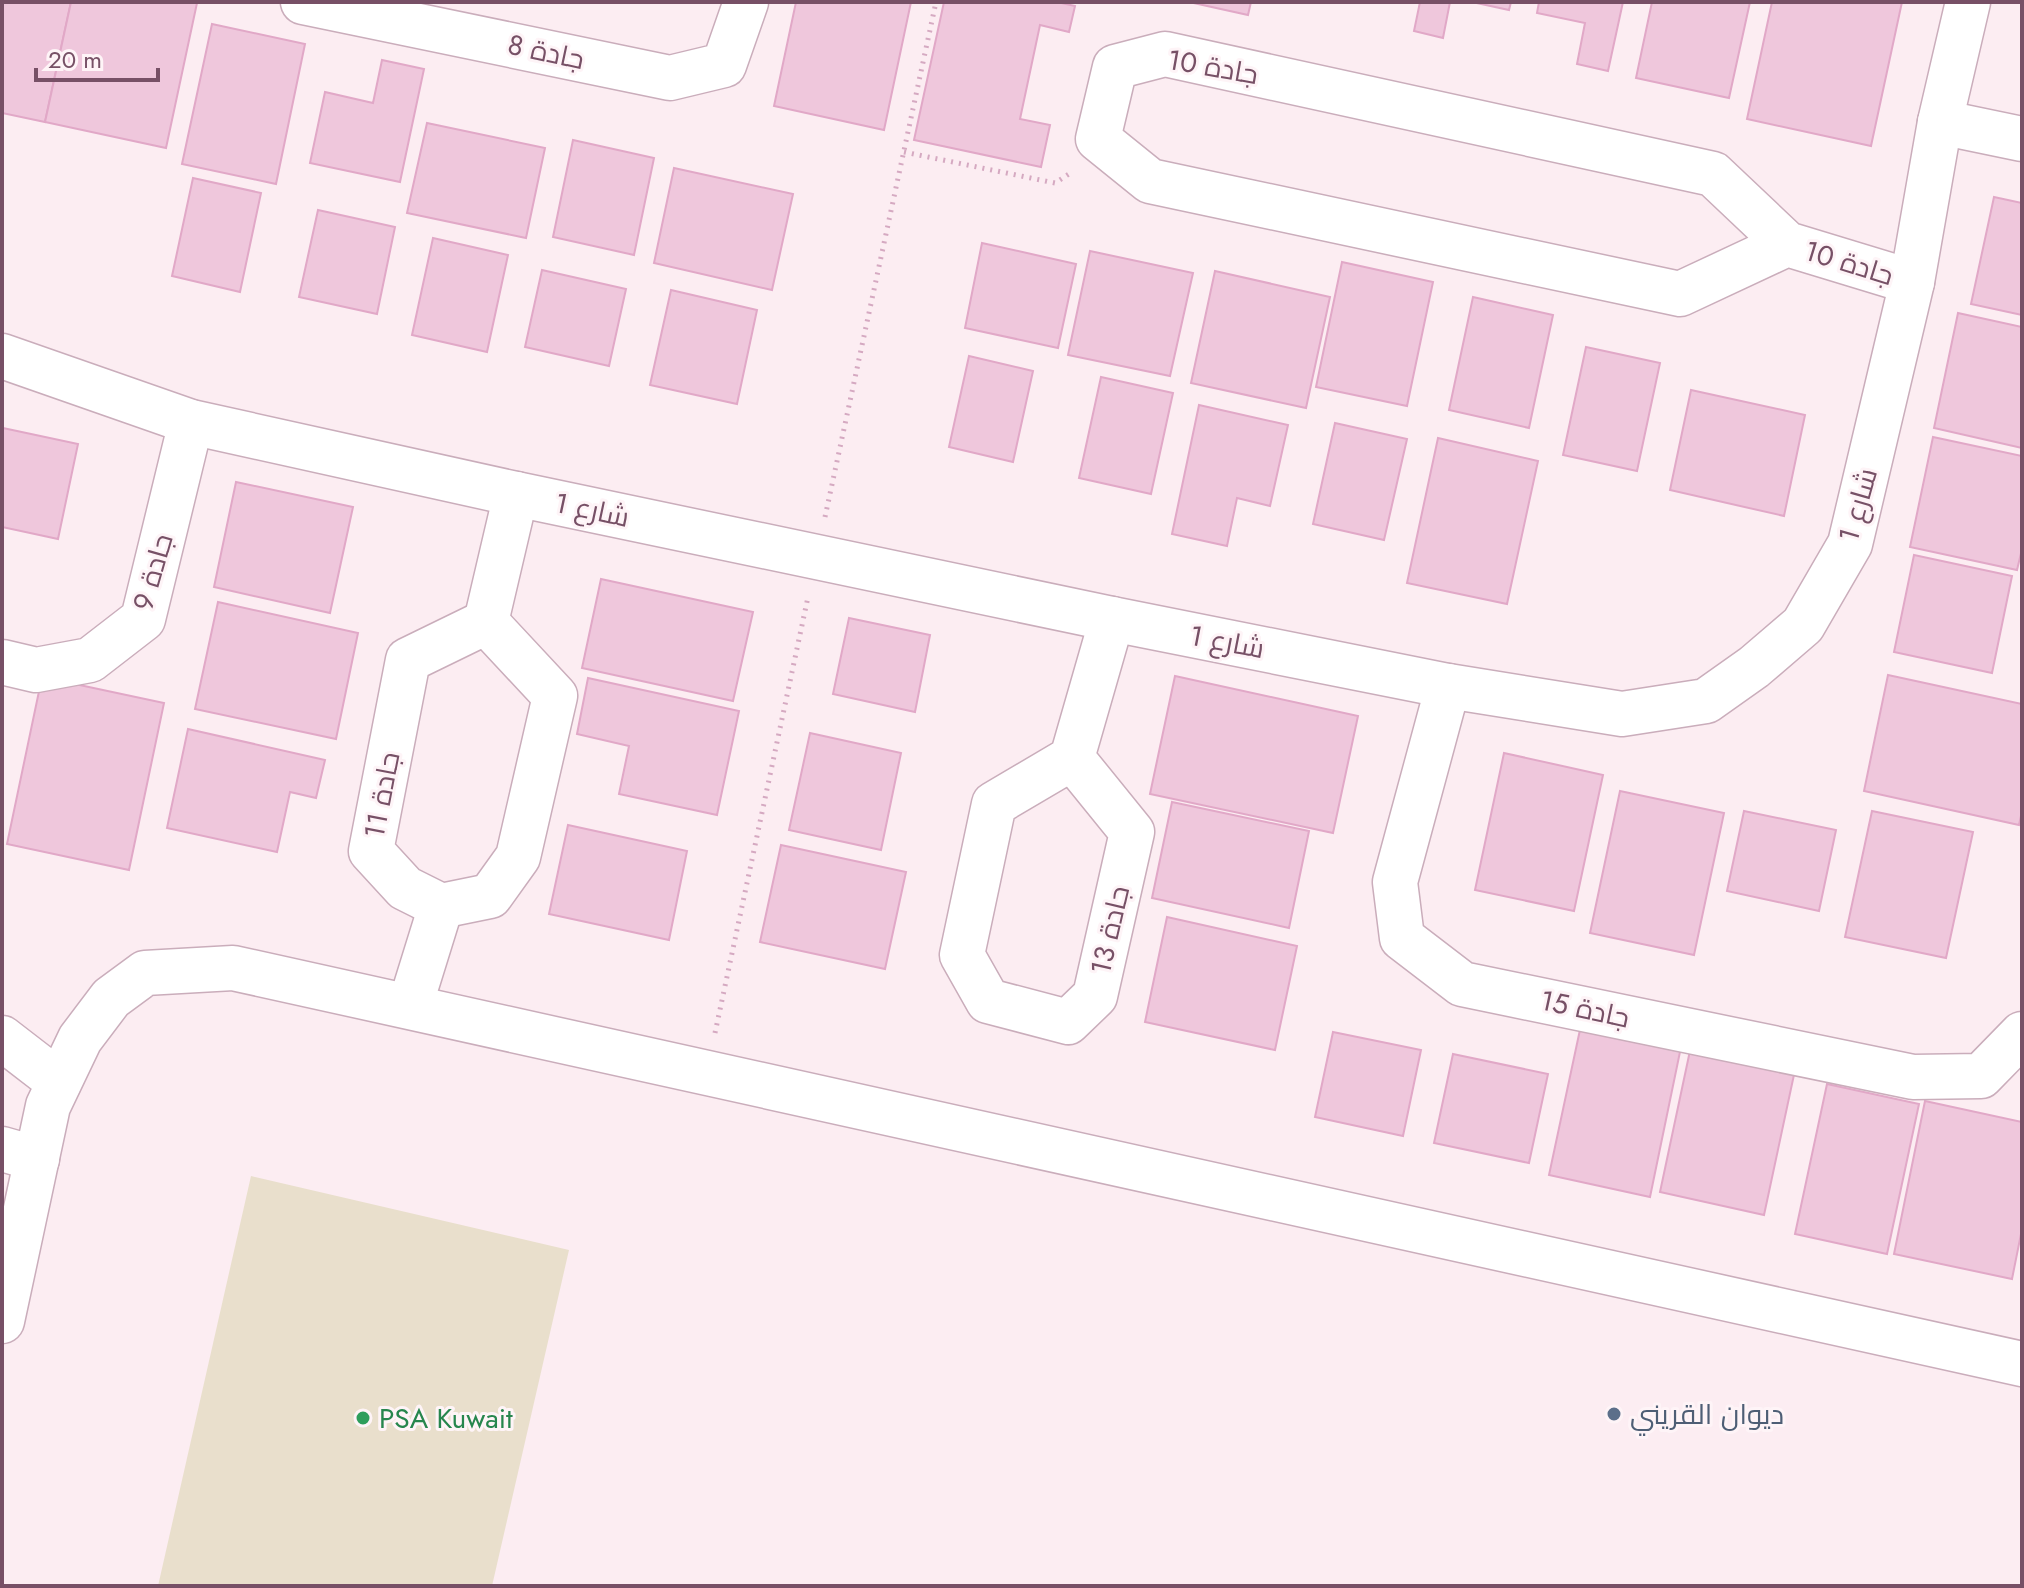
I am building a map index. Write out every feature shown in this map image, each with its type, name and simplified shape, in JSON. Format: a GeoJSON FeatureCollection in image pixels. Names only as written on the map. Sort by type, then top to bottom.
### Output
{"type":"FeatureCollection","features":[{"type":"Feature","properties":{"kind":"street","name":"جادة 8"},"geometry":{"type":"LineString","coordinates":[[303,2],[670,78],[724,65],[746,2]]}},
{"type":"Feature","properties":{"kind":"street","name":"شارع 1"},"geometry":{"type":"LineString","coordinates":[[2,356],[191,422],[516,494],[1112,619],[1448,686],[1622,714],[1706,701],[1754,667],[1803,625],[1850,544],[1912,282],[1940,122],[1968,2]]}},
{"type":"Feature","properties":{"kind":"street","name":"جادة 10"},"geometry":{"type":"LineString","coordinates":[[1787,244],[1680,294],[1150,181],[1098,139],[1115,67],[1165,54],[1713,174],[1787,244],[1912,282]]}},
{"type":"Feature","properties":{"kind":"street"},"geometry":{"type":"LineString","coordinates":[[1940,122],[2022,139]]}},
{"type":"Feature","properties":{"kind":"street","name":"جادة 9"},"geometry":{"type":"LineString","coordinates":[[2,662],[36,670],[90,660],[143,619],[191,422]]}},
{"type":"Feature","properties":{"kind":"street"},"geometry":{"type":"LineString","coordinates":[[410,1006],[441,906],[490,896],[518,857],[555,696],[486,622],[516,494]]}},
{"type":"Feature","properties":{"kind":"street"},"geometry":{"type":"LineString","coordinates":[[1072,758],[1112,619]]}},
{"type":"Feature","properties":{"kind":"street","name":"جادة 11"},"geometry":{"type":"LineString","coordinates":[[441,906],[405,888],[371,851],[408,660],[486,622]]}},
{"type":"Feature","properties":{"kind":"street","name":"جادة 15"},"geometry":{"type":"LineString","coordinates":[[1448,686],[1395,882],[1402,938],[1462,984],[1913,1077],[1981,1076],[2022,1034]]}},
{"type":"Feature","properties":{"kind":"street","name":"جادة 13"},"geometry":{"type":"LineString","coordinates":[[1072,758],[1132,832],[1095,996],[1068,1022],[988,1001],[962,955],[994,804],[1072,758]]}},
{"type":"Feature","properties":{"kind":"street"},"geometry":{"type":"LineString","coordinates":[[2,1321],[19,1154],[48,1106],[80,1039],[111,998],[145,973],[233,968],[2022,1364]]}},
{"type":"Feature","properties":{"kind":"street"},"geometry":{"type":"LineString","coordinates":[[2,1038],[59,1082]]}},
{"type":"Feature","properties":{"kind":"path"},"geometry":{"type":"LineString","coordinates":[[904,152],[1055,183],[1110,149]]}},
{"type":"Feature","properties":{"kind":"shaded area","name":"PSA Kuwait"},"geometry":{"type":"Polygon","coordinates":[[[251,1176],[569,1250],[492,1586],[158,1586],[251,1176]]]}},
{"type":"Feature","properties":{"kind":"building"},"geometry":{"type":"Polygon","coordinates":[[[2,2],[71,2],[45,122],[2,113],[2,2]]]}},
{"type":"Feature","properties":{"kind":"building"},"geometry":{"type":"Polygon","coordinates":[[[71,2],[197,3],[166,148],[45,122],[71,2]]]}},
{"type":"Feature","properties":{"kind":"building"},"geometry":{"type":"Polygon","coordinates":[[[796,2],[911,2],[884,130],[774,106],[796,2]]]}},
{"type":"Feature","properties":{"kind":"building"},"geometry":{"type":"Polygon","coordinates":[[[944,2],[1057,2],[1075,6],[1069,32],[1040,25],[1020,119],[1050,125],[1041,167],[914,140],[944,2]]]}},
{"type":"Feature","properties":{"kind":"building"},"geometry":{"type":"Polygon","coordinates":[[[1189,2],[1251,2],[1248,15],[1189,2]]]}},
{"type":"Feature","properties":{"kind":"building"},"geometry":{"type":"Polygon","coordinates":[[[1420,2],[1450,2],[1443,38],[1414,31],[1420,2]]]}},
{"type":"Feature","properties":{"kind":"building"},"geometry":{"type":"Polygon","coordinates":[[[1472,2],[1511,2],[1509,10],[1472,2]]]}},
{"type":"Feature","properties":{"kind":"building"},"geometry":{"type":"Polygon","coordinates":[[[1539,2],[1623,2],[1608,71],[1577,64],[1585,23],[1537,13],[1539,2]]]}},
{"type":"Feature","properties":{"kind":"building"},"geometry":{"type":"Polygon","coordinates":[[[1652,2],[1750,2],[1729,98],[1636,78],[1652,2]]]}},
{"type":"Feature","properties":{"kind":"building"},"geometry":{"type":"Polygon","coordinates":[[[1772,2],[1902,2],[1871,146],[1747,119],[1772,2]]]}},
{"type":"Feature","properties":{"kind":"building"},"geometry":{"type":"Polygon","coordinates":[[[212,24],[305,44],[276,184],[182,164],[212,24]]]}},
{"type":"Feature","properties":{"kind":"building"},"geometry":{"type":"Polygon","coordinates":[[[382,60],[424,69],[400,182],[310,163],[325,92],[373,103],[382,60]]]}},
{"type":"Feature","properties":{"kind":"building"},"geometry":{"type":"Polygon","coordinates":[[[427,123],[545,148],[526,238],[407,213],[427,123]]]}},
{"type":"Feature","properties":{"kind":"building"},"geometry":{"type":"Polygon","coordinates":[[[573,140],[654,158],[634,255],[553,237],[573,140]]]}},
{"type":"Feature","properties":{"kind":"building"},"geometry":{"type":"Polygon","coordinates":[[[674,168],[793,194],[772,290],[654,263],[674,168]]]}},
{"type":"Feature","properties":{"kind":"building"},"geometry":{"type":"Polygon","coordinates":[[[193,178],[261,193],[240,292],[172,276],[193,178]]]}},
{"type":"Feature","properties":{"kind":"building"},"geometry":{"type":"Polygon","coordinates":[[[1994,197],[2022,203],[2022,315],[1971,304],[1994,197]]]}},
{"type":"Feature","properties":{"kind":"building"},"geometry":{"type":"Polygon","coordinates":[[[318,210],[395,227],[377,314],[299,297],[318,210]]]}},
{"type":"Feature","properties":{"kind":"building"},"geometry":{"type":"Polygon","coordinates":[[[433,238],[508,255],[487,352],[412,335],[433,238]]]}},
{"type":"Feature","properties":{"kind":"building"},"geometry":{"type":"Polygon","coordinates":[[[982,243],[1076,264],[1058,348],[965,328],[982,243]]]}},
{"type":"Feature","properties":{"kind":"building"},"geometry":{"type":"Polygon","coordinates":[[[1090,251],[1193,273],[1170,376],[1068,355],[1090,251]]]}},
{"type":"Feature","properties":{"kind":"building"},"geometry":{"type":"Polygon","coordinates":[[[1342,262],[1433,282],[1407,406],[1316,387],[1342,262]]]}},
{"type":"Feature","properties":{"kind":"building"},"geometry":{"type":"Polygon","coordinates":[[[542,270],[626,289],[609,366],[525,347],[542,270]]]}},
{"type":"Feature","properties":{"kind":"building"},"geometry":{"type":"Polygon","coordinates":[[[1215,271],[1330,297],[1306,408],[1191,383],[1215,271]]]}},
{"type":"Feature","properties":{"kind":"building"},"geometry":{"type":"Polygon","coordinates":[[[671,290],[757,310],[737,404],[650,385],[671,290]]]}},
{"type":"Feature","properties":{"kind":"building"},"geometry":{"type":"Polygon","coordinates":[[[1473,297],[1553,315],[1529,428],[1449,410],[1473,297]]]}},
{"type":"Feature","properties":{"kind":"building"},"geometry":{"type":"Polygon","coordinates":[[[1958,313],[2022,327],[2022,448],[1934,428],[1958,313]]]}},
{"type":"Feature","properties":{"kind":"building"},"geometry":{"type":"Polygon","coordinates":[[[1586,347],[1660,363],[1637,471],[1563,455],[1586,347]]]}},
{"type":"Feature","properties":{"kind":"building"},"geometry":{"type":"Polygon","coordinates":[[[969,356],[1033,371],[1013,462],[949,447],[969,356]]]}},
{"type":"Feature","properties":{"kind":"building"},"geometry":{"type":"Polygon","coordinates":[[[1101,377],[1173,393],[1151,494],[1079,478],[1101,377]]]}},
{"type":"Feature","properties":{"kind":"building"},"geometry":{"type":"Polygon","coordinates":[[[1691,390],[1805,415],[1784,516],[1670,490],[1691,390]]]}},
{"type":"Feature","properties":{"kind":"building"},"geometry":{"type":"Polygon","coordinates":[[[1199,405],[1288,425],[1270,506],[1237,498],[1227,546],[1172,534],[1199,405]]]}},
{"type":"Feature","properties":{"kind":"building"},"geometry":{"type":"Polygon","coordinates":[[[1335,423],[1407,439],[1384,540],[1313,524],[1335,423]]]}},
{"type":"Feature","properties":{"kind":"building"},"geometry":{"type":"Polygon","coordinates":[[[3,428],[78,444],[58,539],[2,527],[3,428]]]}},
{"type":"Feature","properties":{"kind":"building"},"geometry":{"type":"Polygon","coordinates":[[[1933,437],[2022,456],[2022,549],[2017,570],[1910,547],[1933,437]]]}},
{"type":"Feature","properties":{"kind":"building"},"geometry":{"type":"Polygon","coordinates":[[[1438,438],[1538,461],[1507,604],[1407,583],[1438,438]]]}},
{"type":"Feature","properties":{"kind":"building"},"geometry":{"type":"Polygon","coordinates":[[[236,482],[353,507],[330,613],[214,587],[236,482]]]}},
{"type":"Feature","properties":{"kind":"building"},"geometry":{"type":"Polygon","coordinates":[[[1914,555],[2012,576],[1992,673],[1894,652],[1914,555]]]}},
{"type":"Feature","properties":{"kind":"building"},"geometry":{"type":"Polygon","coordinates":[[[601,579],[753,612],[733,701],[582,668],[601,579]]]}},
{"type":"Feature","properties":{"kind":"building"},"geometry":{"type":"Polygon","coordinates":[[[218,602],[358,633],[336,739],[195,709],[218,602]]]}},
{"type":"Feature","properties":{"kind":"building"},"geometry":{"type":"Polygon","coordinates":[[[849,618],[930,635],[915,712],[833,694],[849,618]]]}},
{"type":"Feature","properties":{"kind":"building"},"geometry":{"type":"Polygon","coordinates":[[[1888,675],[2022,704],[2022,811],[2019,825],[1864,791],[1888,675]]]}},
{"type":"Feature","properties":{"kind":"building"},"geometry":{"type":"Polygon","coordinates":[[[1175,676],[1358,716],[1333,833],[1150,794],[1175,676]]]}},
{"type":"Feature","properties":{"kind":"building"},"geometry":{"type":"Polygon","coordinates":[[[42,677],[164,703],[129,870],[7,844],[42,677]]]}},
{"type":"Feature","properties":{"kind":"building"},"geometry":{"type":"Polygon","coordinates":[[[588,678],[739,711],[717,815],[619,794],[629,746],[577,734],[588,678]]]}},
{"type":"Feature","properties":{"kind":"building"},"geometry":{"type":"Polygon","coordinates":[[[188,729],[325,760],[316,798],[290,792],[277,852],[167,828],[188,729]]]}},
{"type":"Feature","properties":{"kind":"building"},"geometry":{"type":"Polygon","coordinates":[[[810,733],[901,753],[881,850],[789,830],[810,733]]]}},
{"type":"Feature","properties":{"kind":"building"},"geometry":{"type":"Polygon","coordinates":[[[1504,753],[1603,775],[1574,911],[1475,890],[1504,753]]]}},
{"type":"Feature","properties":{"kind":"building"},"geometry":{"type":"Polygon","coordinates":[[[1620,791],[1724,813],[1694,955],[1590,933],[1620,791]]]}},
{"type":"Feature","properties":{"kind":"building"},"geometry":{"type":"Polygon","coordinates":[[[1172,802],[1309,831],[1289,928],[1152,898],[1172,802]]]}},
{"type":"Feature","properties":{"kind":"building"},"geometry":{"type":"Polygon","coordinates":[[[1744,811],[1836,830],[1819,911],[1727,891],[1744,811]]]}},
{"type":"Feature","properties":{"kind":"building"},"geometry":{"type":"Polygon","coordinates":[[[1872,811],[1973,832],[1946,958],[1845,937],[1872,811]]]}},
{"type":"Feature","properties":{"kind":"building"},"geometry":{"type":"Polygon","coordinates":[[[568,825],[687,851],[669,940],[549,914],[568,825]]]}},
{"type":"Feature","properties":{"kind":"building"},"geometry":{"type":"Polygon","coordinates":[[[781,845],[906,872],[885,969],[760,942],[781,845]]]}},
{"type":"Feature","properties":{"kind":"building"},"geometry":{"type":"Polygon","coordinates":[[[1167,917],[1297,946],[1275,1050],[1145,1022],[1167,917]]]}},
{"type":"Feature","properties":{"kind":"building"},"geometry":{"type":"Polygon","coordinates":[[[1581,1025],[1681,1047],[1650,1197],[1549,1175],[1581,1025]]]}},
{"type":"Feature","properties":{"kind":"building"},"geometry":{"type":"Polygon","coordinates":[[[1333,1032],[1421,1050],[1403,1136],[1315,1117],[1333,1032]]]}},
{"type":"Feature","properties":{"kind":"building"},"geometry":{"type":"Polygon","coordinates":[[[1691,1046],[1795,1070],[1764,1215],[1660,1192],[1691,1046]]]}},
{"type":"Feature","properties":{"kind":"building"},"geometry":{"type":"Polygon","coordinates":[[[1453,1054],[1548,1074],[1529,1163],[1434,1143],[1453,1054]]]}},
{"type":"Feature","properties":{"kind":"building"},"geometry":{"type":"Polygon","coordinates":[[[1827,1084],[1919,1104],[1887,1254],[1795,1234],[1827,1084]]]}},
{"type":"Feature","properties":{"kind":"building"},"geometry":{"type":"Polygon","coordinates":[[[1925,1101],[2022,1122],[2022,1229],[2012,1279],[1894,1254],[1925,1101]]]}},
{"type":"Feature","properties":{"kind":"place","name":"ديوان القريني"},"geometry":{"type":"Point","coordinates":[1614,1414]}},
{"type":"Feature","properties":{"kind":"place","name":"PSA Kuwait"},"geometry":{"type":"Point","coordinates":[363,1418]}}]}
